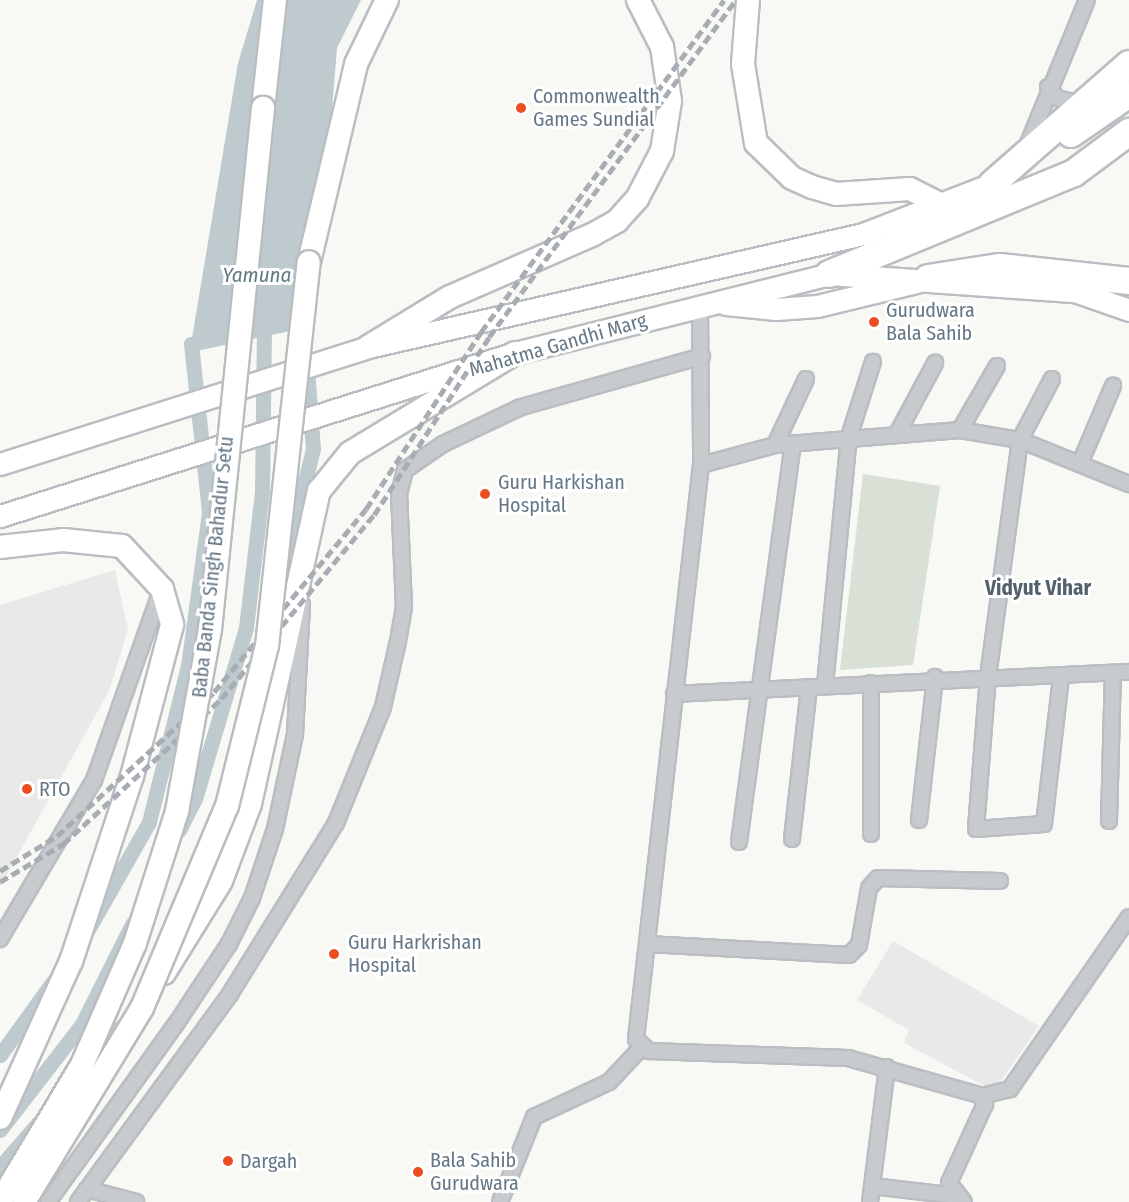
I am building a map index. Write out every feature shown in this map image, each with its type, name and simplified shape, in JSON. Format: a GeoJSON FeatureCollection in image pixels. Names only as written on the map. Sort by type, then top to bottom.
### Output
{"type":"FeatureCollection","features":[{"type":"Feature","properties":{"kind":"highway","name":"Baba Banda Singh Bahadur Setu"},"geometry":{"type":"LineString","coordinates":[[0,1202],[82,1065],[108,1008],[159,878],[177,811],[210,630],[275,0]]}},
{"type":"Feature","properties":{"kind":"highway"},"geometry":{"type":"LineString","coordinates":[[142,1008],[227,806],[267,646],[309,262],[356,64],[387,0]]}},
{"type":"Feature","properties":{"kind":"highway"},"geometry":{"type":"LineString","coordinates":[[359,350],[450,297],[617,221],[651,177],[662,151],[670,100],[662,47],[638,0]]}},
{"type":"Feature","properties":{"kind":"highway"},"geometry":{"type":"LineString","coordinates":[[748,0],[743,64],[748,116],[756,143],[792,178],[836,194],[910,189],[941,205]]}},
{"type":"Feature","properties":{"kind":"highway"},"geometry":{"type":"LineString","coordinates":[[992,184],[1085,105],[1129,64]]}},
{"type":"Feature","properties":{"kind":"highway"},"geometry":{"type":"LineString","coordinates":[[992,184],[1129,94]]}},
{"type":"Feature","properties":{"kind":"highway"},"geometry":{"type":"LineString","coordinates":[[829,274],[1054,182],[1129,132]]}},
{"type":"Feature","properties":{"kind":"highway"},"geometry":{"type":"LineString","coordinates":[[928,278],[1000,267],[1129,281]]}},
{"type":"Feature","properties":{"kind":"highway"},"geometry":{"type":"LineString","coordinates":[[24,1202],[221,881],[250,804],[272,723],[302,551],[319,491],[337,465],[515,353]]}},
{"type":"Feature","properties":{"kind":"highway"},"geometry":{"type":"LineString","coordinates":[[0,547],[63,540],[122,546],[162,589],[172,625],[132,776],[71,961],[0,1118]]}},
{"type":"Feature","properties":{"kind":"main road","name":"Mahatma Gandhi Marg"},"geometry":{"type":"LineString","coordinates":[[0,464],[108,426],[359,350],[863,234],[992,184]]}},
{"type":"Feature","properties":{"kind":"main road","name":"Mahatma Gandhi Marg"},"geometry":{"type":"LineString","coordinates":[[0,516],[113,479],[355,408],[515,353],[829,274],[928,278],[980,288],[1075,291],[1129,310]]}},
{"type":"Feature","properties":{"kind":"main road"},"geometry":{"type":"LineString","coordinates":[[708,304],[776,309],[817,306],[928,278]]}},
{"type":"Feature","properties":{"kind":"street"},"geometry":{"type":"LineString","coordinates":[[1023,156],[1048,87],[1087,0]]}},
{"type":"Feature","properties":{"kind":"street"},"geometry":{"type":"LineString","coordinates":[[1048,87],[1057,98],[1085,105]]}},
{"type":"Feature","properties":{"kind":"street"},"geometry":{"type":"LineString","coordinates":[[641,1048],[636,1028],[701,465],[702,356],[708,304]]}},
{"type":"Feature","properties":{"kind":"street"},"geometry":{"type":"LineString","coordinates":[[78,1202],[230,994],[336,824],[383,707],[398,641],[404,608],[399,494],[405,470],[443,444],[521,407],[702,356]]}},
{"type":"Feature","properties":{"kind":"street"},"geometry":{"type":"LineString","coordinates":[[825,685],[849,437],[873,362]]}},
{"type":"Feature","properties":{"kind":"street"},"geometry":{"type":"LineString","coordinates":[[897,434],[935,363]]}},
{"type":"Feature","properties":{"kind":"street"},"geometry":{"type":"LineString","coordinates":[[960,430],[997,366]]}},
{"type":"Feature","properties":{"kind":"street"},"geometry":{"type":"LineString","coordinates":[[1052,379],[1020,440],[988,675],[976,829],[1044,824],[1061,676]]}},
{"type":"Feature","properties":{"kind":"street"},"geometry":{"type":"LineString","coordinates":[[775,445],[806,380]]}},
{"type":"Feature","properties":{"kind":"street"},"geometry":{"type":"LineString","coordinates":[[1081,461],[1113,386]]}},
{"type":"Feature","properties":{"kind":"street"},"geometry":{"type":"LineString","coordinates":[[701,465],[775,445],[849,437],[960,430],[1020,440],[1081,461],[1128,481]]}},
{"type":"Feature","properties":{"kind":"street"},"geometry":{"type":"LineString","coordinates":[[739,842],[793,444]]}},
{"type":"Feature","properties":{"kind":"street"},"geometry":{"type":"LineString","coordinates":[[48,1202],[176,1024],[252,898],[275,829],[295,734],[302,676],[302,551]]}},
{"type":"Feature","properties":{"kind":"street"},"geometry":{"type":"LineString","coordinates":[[0,939],[94,780],[162,589]]}},
{"type":"Feature","properties":{"kind":"street"},"geometry":{"type":"LineString","coordinates":[[674,694],[871,684],[935,677],[1061,676],[1129,672]]}},
{"type":"Feature","properties":{"kind":"street"},"geometry":{"type":"LineString","coordinates":[[1109,821],[1113,673]]}},
{"type":"Feature","properties":{"kind":"street"},"geometry":{"type":"LineString","coordinates":[[919,820],[935,677]]}},
{"type":"Feature","properties":{"kind":"street"},"geometry":{"type":"LineString","coordinates":[[871,684],[871,834]]}},
{"type":"Feature","properties":{"kind":"street"},"geometry":{"type":"LineString","coordinates":[[792,839],[809,687]]}},
{"type":"Feature","properties":{"kind":"street"},"geometry":{"type":"LineString","coordinates":[[647,944],[849,955],[859,945],[869,888],[878,878],[1000,881]]}},
{"type":"Feature","properties":{"kind":"street"},"geometry":{"type":"LineString","coordinates":[[500,1202],[534,1117],[609,1082],[641,1048],[838,1057],[887,1067],[982,1095],[1010,1089],[1129,917]]}},
{"type":"Feature","properties":{"kind":"street"},"geometry":{"type":"LineString","coordinates":[[870,1202],[887,1067]]}},
{"type":"Feature","properties":{"kind":"street"},"geometry":{"type":"LineString","coordinates":[[961,1199],[950,1183],[952,1171],[985,1104],[982,1095]]}},
{"type":"Feature","properties":{"kind":"street"},"geometry":{"type":"LineString","coordinates":[[872,1186],[961,1199]]}},
{"type":"Feature","properties":{"kind":"street"},"geometry":{"type":"LineString","coordinates":[[87,1189],[136,1202]]}},
{"type":"Feature","properties":{"kind":"shaded area"},"geometry":{"type":"Polygon","coordinates":[[[863,474],[940,486],[913,665],[840,670],[863,474]]]}},
{"type":"Feature","properties":{"kind":"shaded area","name":"RTO"},"geometry":{"type":"Polygon","coordinates":[[[115,570],[128,630],[109,691],[0,887],[0,605],[115,570]]]}},
{"type":"Feature","properties":{"kind":"shaded area"},"geometry":{"type":"Polygon","coordinates":[[[893,941],[1039,1026],[994,1091],[904,1043],[909,1030],[857,1000],[893,941]]]}},
{"type":"Feature","properties":{"kind":"water","name":"Yamuna"},"geometry":{"type":"Polygon","coordinates":[[[257,0],[361,0],[337,48],[326,182],[303,317],[191,344],[238,63],[257,0]]]}},
{"type":"Feature","properties":{"kind":"waterway"},"geometry":{"type":"LineString","coordinates":[[86,933],[149,822],[188,666],[209,512],[191,344],[303,320]]}},
{"type":"Feature","properties":{"kind":"waterway"},"geometry":{"type":"LineString","coordinates":[[179,830],[195,799],[246,628],[262,492],[264,329]]}},
{"type":"Feature","properties":{"kind":"waterway"},"geometry":{"type":"LineString","coordinates":[[285,562],[313,449],[306,356]]}},
{"type":"Feature","properties":{"kind":"waterway"},"geometry":{"type":"LineString","coordinates":[[0,1130],[82,1024],[132,924]]}},
{"type":"Feature","properties":{"kind":"waterway"},"geometry":{"type":"LineString","coordinates":[[0,1055],[54,980]]}},
{"type":"Feature","properties":{"kind":"waterway"},"geometry":{"type":"LineString","coordinates":[[88,1066],[118,1029]]}},
{"type":"Feature","properties":{"kind":"waterway"},"geometry":{"type":"LineString","coordinates":[[0,1167],[38,1123]]}},
{"type":"Feature","properties":{"kind":"railway"},"geometry":{"type":"LineString","coordinates":[[0,871],[57,836],[214,692],[366,509],[481,332],[724,0]]}},
{"type":"Feature","properties":{"kind":"railway"},"geometry":{"type":"LineString","coordinates":[[0,882],[63,844],[221,699],[374,515],[489,337],[736,0]]}},
{"type":"Feature","properties":{"kind":"place","name":"Commonwealth Games Sundial"},"geometry":{"type":"Point","coordinates":[521,108]}},
{"type":"Feature","properties":{"kind":"place","name":"Gurudwara Bala Sahib"},"geometry":{"type":"Point","coordinates":[874,322]}},
{"type":"Feature","properties":{"kind":"place","name":"Guru Harkishan Hospital"},"geometry":{"type":"Point","coordinates":[485,494]}},
{"type":"Feature","properties":{"kind":"place","name":"RTO"},"geometry":{"type":"Point","coordinates":[27,789]}},
{"type":"Feature","properties":{"kind":"place","name":"Guru Harkrishan Hospital"},"geometry":{"type":"Point","coordinates":[334,954]}},
{"type":"Feature","properties":{"kind":"place","name":"Dargah"},"geometry":{"type":"Point","coordinates":[228,1161]}},
{"type":"Feature","properties":{"kind":"place","name":"Bala Sahib Gurudwara"},"geometry":{"type":"Point","coordinates":[418,1172]}},
{"type":"Feature","properties":{"kind":"district","name":"Vidyut Vihar"},"geometry":{"type":"Point","coordinates":[1038,588]}}]}
